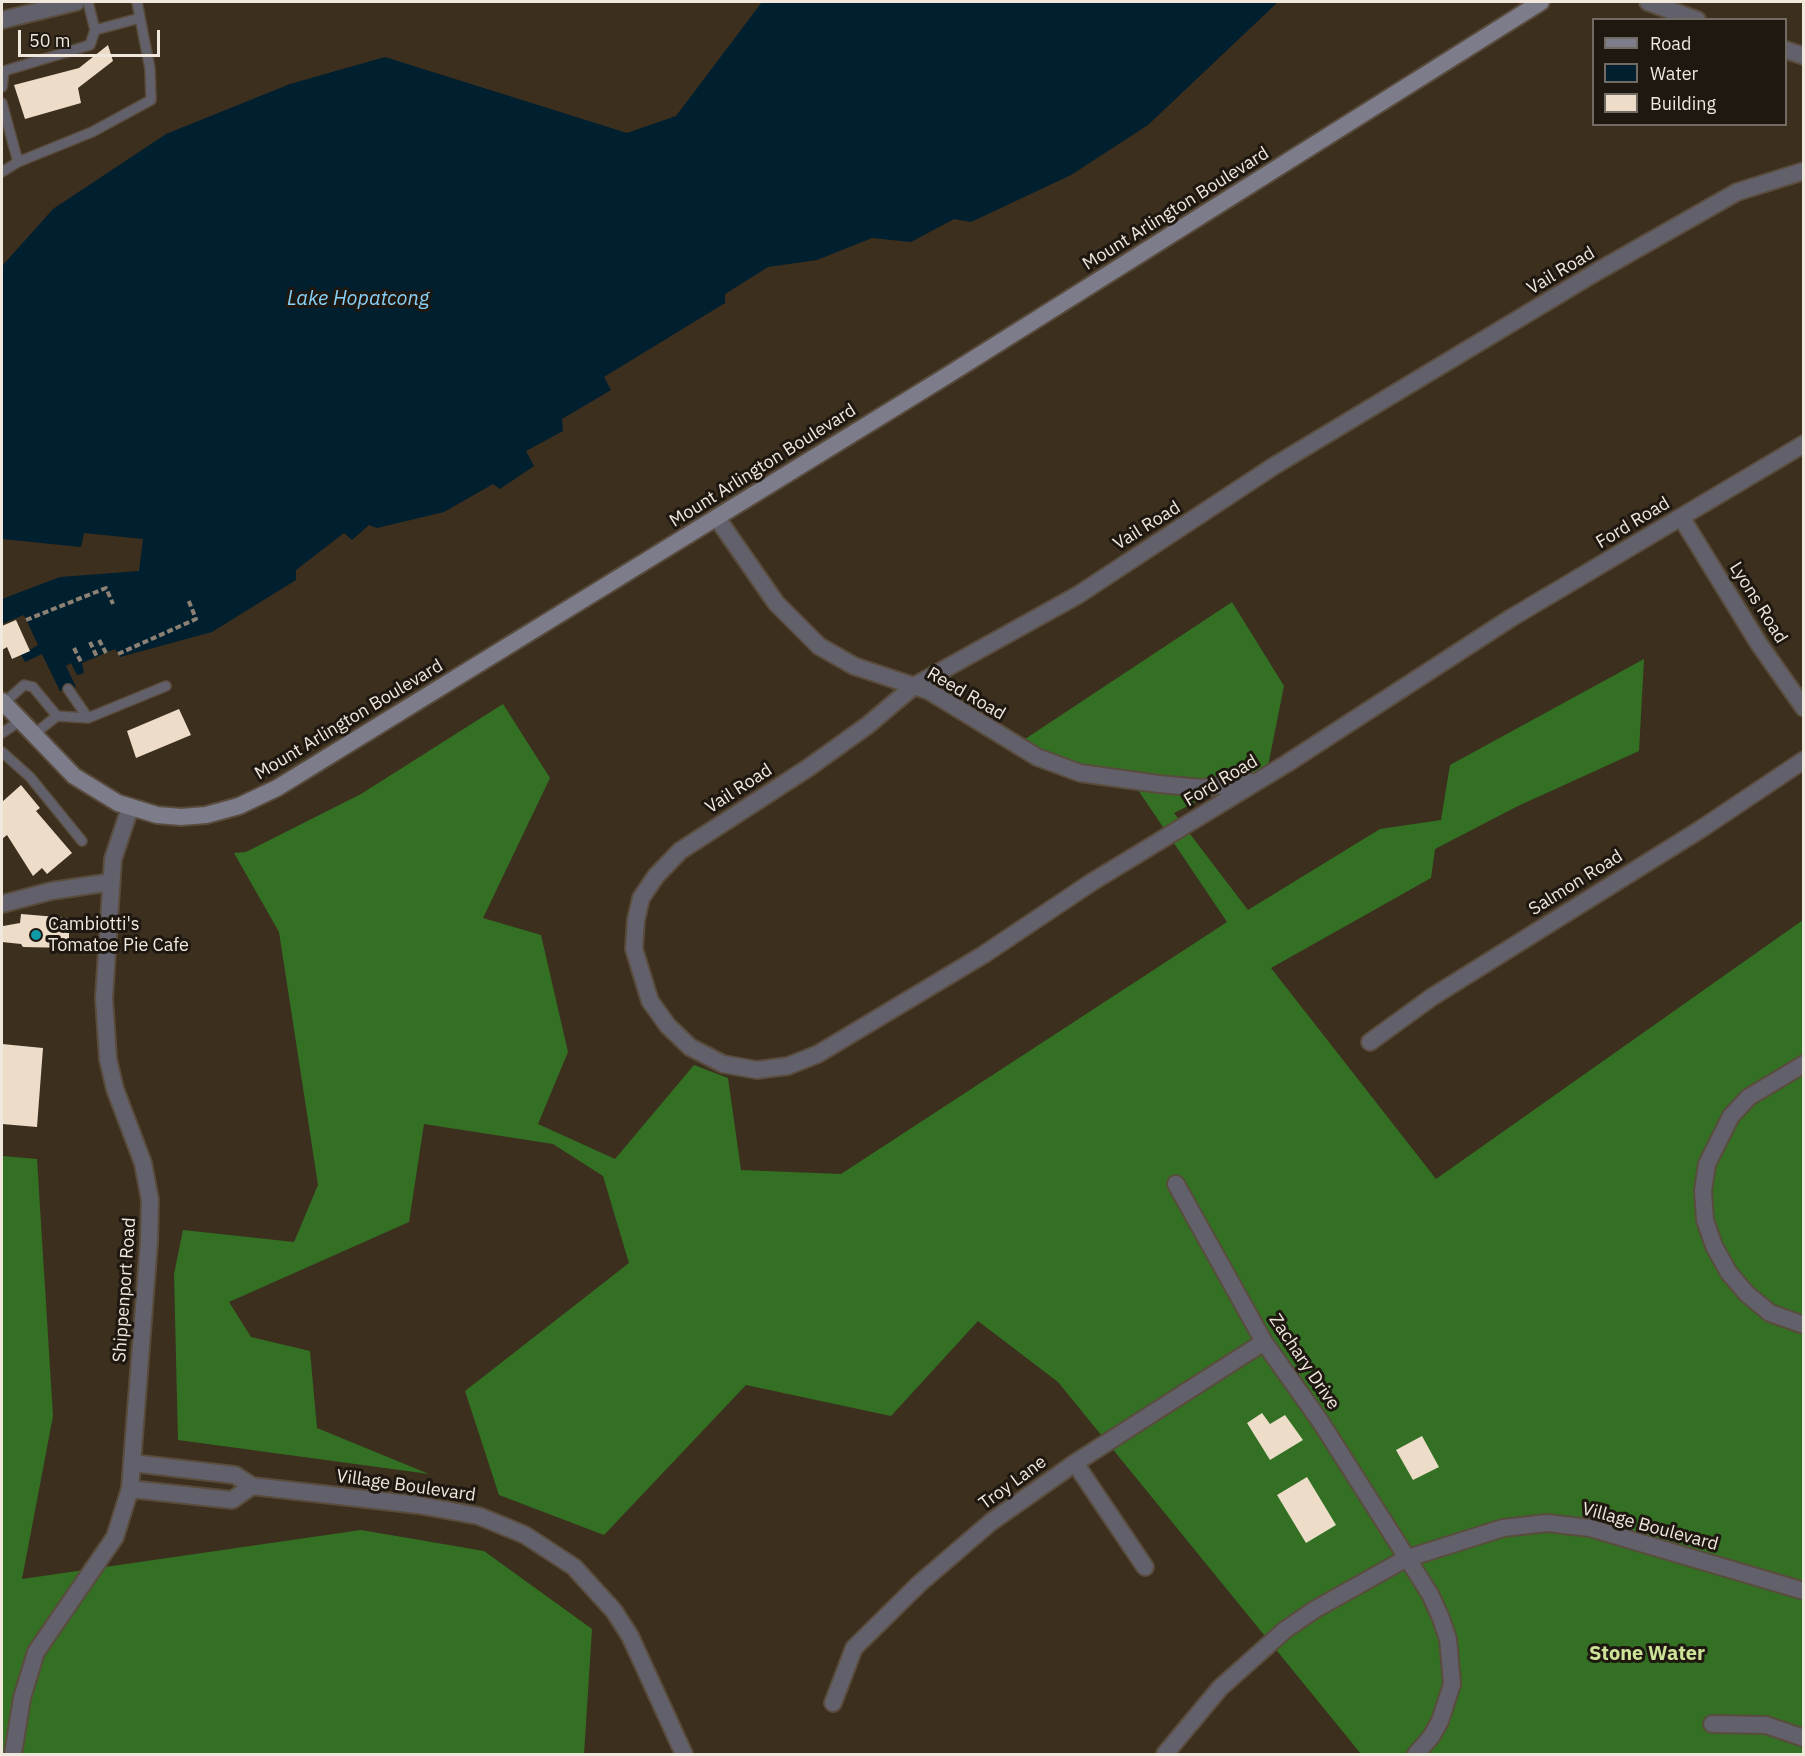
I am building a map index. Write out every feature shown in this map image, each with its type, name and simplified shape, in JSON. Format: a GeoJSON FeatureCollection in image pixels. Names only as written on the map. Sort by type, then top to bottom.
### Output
{"type":"FeatureCollection","features":[{"type":"Feature","properties":{"kind":"main road","name":"Mount Arlington Boulevard"},"geometry":{"type":"LineString","coordinates":[[3,702],[74,776],[106,797],[130,808],[157,815],[181,817],[206,815],[238,806],[277,788],[717,518],[1106,277],[1540,2]]}},
{"type":"Feature","properties":{"kind":"street"},"geometry":{"type":"LineString","coordinates":[[2,20],[76,2]]}},
{"type":"Feature","properties":{"kind":"street"},"geometry":{"type":"LineString","coordinates":[[1648,2],[1692,18]]}},
{"type":"Feature","properties":{"kind":"street"},"geometry":{"type":"LineString","coordinates":[[1787,51],[1803,56]]}},
{"type":"Feature","properties":{"kind":"street","name":"Vail Road"},"geometry":{"type":"LineString","coordinates":[[656,1009],[639,971],[634,950],[636,920],[641,898],[656,876],[680,851],[808,768],[868,725],[914,686],[1078,595],[1274,466],[1598,271],[1737,192],[1803,171]]}},
{"type":"Feature","properties":{"kind":"street","name":"Ford Road"},"geometry":{"type":"LineString","coordinates":[[656,1009],[690,1047],[723,1064],[757,1070],[788,1066],[848,1037],[983,955],[1092,882],[1258,782],[1511,618],[1803,444]]}},
{"type":"Feature","properties":{"kind":"street","name":"Lyons Road"},"geometry":{"type":"LineString","coordinates":[[1681,517],[1759,644],[1803,708]]}},
{"type":"Feature","properties":{"kind":"street","name":"Reed Road"},"geometry":{"type":"LineString","coordinates":[[717,518],[776,603],[819,646],[854,666],[928,691],[1037,757],[1080,772],[1202,788],[1258,782]]}},
{"type":"Feature","properties":{"kind":"street","name":"Salmon Road"},"geometry":{"type":"LineString","coordinates":[[1370,1042],[1432,997],[1701,829],[1803,760]]}},
{"type":"Feature","properties":{"kind":"street","name":"Shippenport Road"},"geometry":{"type":"LineString","coordinates":[[13,1755],[21,1698],[36,1652],[115,1537],[130,1489],[149,1242],[150,1200],[143,1163],[116,1089],[108,1059],[104,998],[113,859],[130,808]]}},
{"type":"Feature","properties":{"kind":"street"},"geometry":{"type":"LineString","coordinates":[[2,904],[51,891],[111,882]]}},
{"type":"Feature","properties":{"kind":"street"},"geometry":{"type":"LineString","coordinates":[[1803,1064],[1749,1097],[1731,1116],[1707,1164],[1703,1191],[1705,1220],[1714,1246],[1729,1273],[1747,1294],[1770,1313],[1803,1324]]}},
{"type":"Feature","properties":{"kind":"street","name":"Zachary Drive"},"geometry":{"type":"LineString","coordinates":[[1176,1184],[1264,1342],[1320,1421],[1405,1559],[1430,1594],[1440,1616],[1448,1639],[1452,1669],[1449,1694],[1440,1721],[1431,1737],[1416,1755]]}},
{"type":"Feature","properties":{"kind":"street","name":"Troy Lane"},"geometry":{"type":"LineString","coordinates":[[833,1703],[854,1648],[886,1614],[991,1522],[1075,1463],[1264,1342]]}},
{"type":"Feature","properties":{"kind":"street","name":"Village Boulevard"},"geometry":{"type":"LineString","coordinates":[[132,1463],[235,1475],[252,1486],[418,1505],[479,1516],[502,1524],[542,1544],[589,1581],[614,1611],[630,1636],[684,1755]]}},
{"type":"Feature","properties":{"kind":"street"},"geometry":{"type":"LineString","coordinates":[[1075,1463],[1145,1567]]}},
{"type":"Feature","properties":{"kind":"street"},"geometry":{"type":"LineString","coordinates":[[130,1489],[232,1500],[252,1486]]}},
{"type":"Feature","properties":{"kind":"street","name":"Village Boulevard"},"geometry":{"type":"LineString","coordinates":[[1165,1755],[1220,1688],[1285,1630],[1342,1592],[1405,1559],[1503,1528],[1547,1523],[1590,1528],[1803,1591]]}},
{"type":"Feature","properties":{"kind":"street"},"geometry":{"type":"LineString","coordinates":[[1712,1724],[1766,1725],[1803,1738]]}},
{"type":"Feature","properties":{"kind":"lane"},"geometry":{"type":"LineString","coordinates":[[2,87],[4,71],[90,45],[95,30],[88,2]]}},
{"type":"Feature","properties":{"kind":"lane"},"geometry":{"type":"LineString","coordinates":[[2,172],[18,162],[92,132],[151,100],[150,69],[137,2]]}},
{"type":"Feature","properties":{"kind":"lane"},"geometry":{"type":"LineString","coordinates":[[95,30],[140,18]]}},
{"type":"Feature","properties":{"kind":"lane"},"geometry":{"type":"LineString","coordinates":[[2,103],[18,162]]}},
{"type":"Feature","properties":{"kind":"lane"},"geometry":{"type":"LineString","coordinates":[[3,702],[24,685],[33,687],[57,716]]}},
{"type":"Feature","properties":{"kind":"lane"},"geometry":{"type":"LineString","coordinates":[[33,735],[57,716],[88,718],[166,686]]}},
{"type":"Feature","properties":{"kind":"lane"},"geometry":{"type":"LineString","coordinates":[[68,689],[88,718]]}},
{"type":"Feature","properties":{"kind":"lane"},"geometry":{"type":"LineString","coordinates":[[2,733],[20,721]]}},
{"type":"Feature","properties":{"kind":"lane"},"geometry":{"type":"LineString","coordinates":[[2,752],[30,777],[82,841]]}},
{"type":"Feature","properties":{"kind":"path"},"geometry":{"type":"LineString","coordinates":[[26,620],[106,588],[113,604]]}},
{"type":"Feature","properties":{"kind":"path"},"geometry":{"type":"LineString","coordinates":[[118,654],[196,619],[188,599]]}},
{"type":"Feature","properties":{"kind":"path"},"geometry":{"type":"LineString","coordinates":[[99,640],[106,653]]}},
{"type":"Feature","properties":{"kind":"path"},"geometry":{"type":"LineString","coordinates":[[90,642],[97,657]]}},
{"type":"Feature","properties":{"kind":"path"},"geometry":{"type":"LineString","coordinates":[[74,648],[82,663]]}},
{"type":"Feature","properties":{"kind":"green space"},"geometry":{"type":"Polygon","coordinates":[[[1232,602],[1284,686],[1268,766],[1174,813],[1248,910],[1380,829],[1441,820],[1450,765],[1644,659],[1639,751],[1518,806],[1435,849],[1431,878],[1271,968],[1436,1179],[1803,920],[1803,1754],[1361,1754],[1058,1382],[978,1321],[891,1416],[746,1385],[604,1535],[499,1495],[465,1391],[629,1263],[603,1176],[553,1144],[424,1124],[409,1222],[229,1302],[251,1337],[310,1351],[317,1428],[429,1474],[178,1440],[174,1274],[183,1230],[294,1242],[318,1185],[279,932],[234,853],[246,852],[361,794],[503,704],[550,778],[483,918],[541,935],[568,1052],[538,1124],[615,1159],[694,1065],[728,1078],[741,1170],[841,1174],[1227,922],[1132,781],[1016,745],[1232,602]]]}},
{"type":"Feature","properties":{"kind":"green space"},"geometry":{"type":"Polygon","coordinates":[[[2,1156],[37,1159],[53,1416],[22,1579],[361,1530],[484,1551],[592,1629],[584,1754],[2,1754],[2,1156]]]}},
{"type":"Feature","properties":{"kind":"water","name":"Lake Hopatcong"},"geometry":{"type":"Polygon","coordinates":[[[762,2],[1278,2],[1148,125],[1071,175],[971,222],[954,219],[911,242],[872,238],[817,260],[768,267],[725,294],[725,303],[604,377],[611,390],[562,419],[563,431],[526,451],[534,466],[500,489],[493,484],[444,512],[377,528],[369,525],[352,540],[344,533],[296,570],[296,580],[212,632],[120,657],[115,649],[82,663],[84,673],[77,675],[71,663],[66,666],[76,687],[60,691],[42,654],[25,662],[21,655],[38,645],[24,615],[2,624],[2,599],[60,577],[139,571],[143,539],[84,533],[81,547],[2,539],[2,266],[53,209],[166,134],[290,84],[385,57],[627,133],[676,116],[762,2]]]}},
{"type":"Feature","properties":{"kind":"building"},"geometry":{"type":"Polygon","coordinates":[[[108,45],[113,61],[78,88],[81,103],[25,119],[14,85],[79,68],[108,45]]]}},
{"type":"Feature","properties":{"kind":"building"},"geometry":{"type":"Polygon","coordinates":[[[16,620],[30,651],[12,659],[7,647],[2,650],[2,626],[16,620]]]}},
{"type":"Feature","properties":{"kind":"building"},"geometry":{"type":"Polygon","coordinates":[[[179,709],[191,735],[136,758],[127,731],[179,709]]]}},
{"type":"Feature","properties":{"kind":"building"},"geometry":{"type":"Polygon","coordinates":[[[21,785],[40,808],[36,811],[72,853],[47,874],[42,868],[33,876],[7,835],[2,839],[2,802],[21,785]]]}},
{"type":"Feature","properties":{"kind":"building","name":"Cambiotti's Tomatoe Pie Cafe"},"geometry":{"type":"Polygon","coordinates":[[[21,914],[69,918],[69,948],[23,947],[21,944],[2,942],[3,926],[20,923],[21,914]]]}},
{"type":"Feature","properties":{"kind":"building"},"geometry":{"type":"Polygon","coordinates":[[[2,1044],[43,1048],[37,1127],[2,1124],[2,1044]]]}},
{"type":"Feature","properties":{"kind":"building"},"geometry":{"type":"Polygon","coordinates":[[[1262,1413],[1270,1424],[1285,1415],[1303,1440],[1270,1460],[1247,1423],[1262,1413]]]}},
{"type":"Feature","properties":{"kind":"building"},"geometry":{"type":"Polygon","coordinates":[[[1422,1436],[1439,1467],[1413,1480],[1396,1450],[1422,1436]]]}},
{"type":"Feature","properties":{"kind":"building"},"geometry":{"type":"Polygon","coordinates":[[[1307,1477],[1336,1525],[1306,1543],[1277,1495],[1307,1477]]]}},
{"type":"Feature","properties":{"kind":"place","name":"Cambiotti's Tomatoe Pie Cafe"},"geometry":{"type":"Point","coordinates":[36,935]}},
{"type":"Feature","properties":{"kind":"district","name":"Stone Water"},"geometry":{"type":"Point","coordinates":[1647,1654]}}]}
